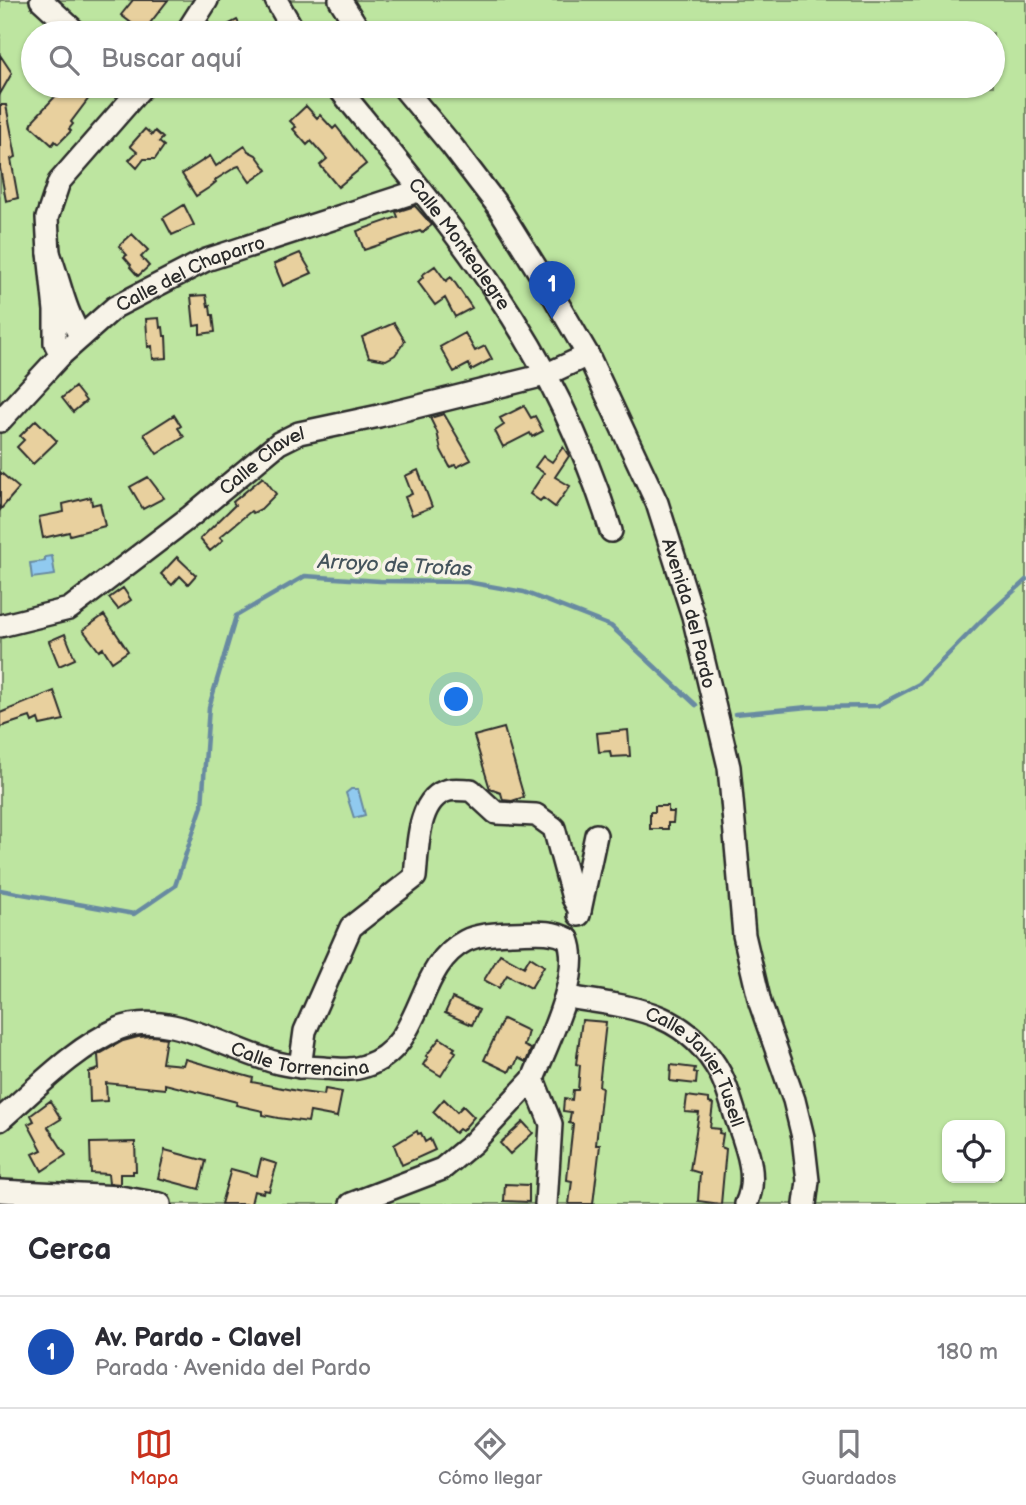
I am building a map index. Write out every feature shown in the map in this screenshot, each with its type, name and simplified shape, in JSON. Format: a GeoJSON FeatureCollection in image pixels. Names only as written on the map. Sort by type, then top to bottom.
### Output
{"type":"FeatureCollection","features":[{"type":"Feature","properties":{"kind":"street"},"geometry":{"type":"LineString","coordinates":[[41,0],[64,21]]}},
{"type":"Feature","properties":{"kind":"street"},"geometry":{"type":"LineString","coordinates":[[194,21],[207,0]]}},
{"type":"Feature","properties":{"kind":"street"},"geometry":{"type":"LineString","coordinates":[[276,0],[288,21]]}},
{"type":"Feature","properties":{"kind":"street"},"geometry":{"type":"LineString","coordinates":[[340,0],[353,21]]}},
{"type":"Feature","properties":{"kind":"street"},"geometry":{"type":"LineString","coordinates":[[61,355],[55,344],[47,218],[59,182],[129,98]]}},
{"type":"Feature","properties":{"kind":"street","name":"Calle Montealegre"},"geometry":{"type":"LineString","coordinates":[[347,98],[421,190],[553,371],[611,531]]}},
{"type":"Feature","properties":{"kind":"street","name":"Avenida del Pardo"},"geometry":{"type":"LineString","coordinates":[[412,98],[497,205],[565,316],[588,355],[657,503],[693,616],[729,767],[744,935],[760,1003],[803,1137],[808,1181],[805,1204]]}},
{"type":"Feature","properties":{"kind":"street","name":"Calle del Chaparro"},"geometry":{"type":"LineString","coordinates":[[0,421],[61,355],[115,307],[206,260],[421,190]]}},
{"type":"Feature","properties":{"kind":"street"},"geometry":{"type":"LineString","coordinates":[[49,253],[68,317],[81,337]]}},
{"type":"Feature","properties":{"kind":"street"},"geometry":{"type":"LineString","coordinates":[[565,316],[568,345],[553,371],[584,378],[616,412]]}},
{"type":"Feature","properties":{"kind":"street","name":"Calle Clavel"},"geometry":{"type":"LineString","coordinates":[[0,625],[69,609],[191,516],[279,443],[299,433],[379,416],[553,371],[588,355]]}},
{"type":"Feature","properties":{"kind":"street"},"geometry":{"type":"LineString","coordinates":[[300,1066],[305,1031],[351,928],[415,877],[422,816],[434,798],[447,790],[471,790],[496,813],[536,815],[554,828],[573,898],[580,911]]}},
{"type":"Feature","properties":{"kind":"street"},"geometry":{"type":"LineString","coordinates":[[351,1204],[442,1169],[482,1134],[533,1079],[567,997],[572,958],[572,947],[568,939],[578,920],[596,835]]}},
{"type":"Feature","properties":{"kind":"street","name":"Calle Torrencina"},"geometry":{"type":"LineString","coordinates":[[0,1120],[77,1054],[119,1029],[150,1022],[174,1026],[268,1061],[346,1070],[363,1067],[379,1060],[394,1048],[405,1034],[439,965],[451,950],[483,935],[544,932],[560,934],[568,939]]}},
{"type":"Feature","properties":{"kind":"street","name":"Calle Javier Tusell"},"geometry":{"type":"LineString","coordinates":[[567,997],[643,1010],[674,1024],[698,1042],[721,1076],[749,1153],[752,1177],[746,1204]]}},
{"type":"Feature","properties":{"kind":"street"},"geometry":{"type":"LineString","coordinates":[[533,1079],[551,1124],[546,1204]]}},
{"type":"Feature","properties":{"kind":"street"},"geometry":{"type":"LineString","coordinates":[[0,1191],[120,1197],[160,1204]]}},
{"type":"Feature","properties":{"kind":"green space"},"geometry":{"type":"Polygon","coordinates":[[[0,0],[1026,0],[1026,1204],[0,1204],[0,0]]]}},
{"type":"Feature","properties":{"kind":"water"},"geometry":{"type":"Polygon","coordinates":[[[52,556],[55,575],[32,578],[30,563],[45,561],[45,557],[52,556]]]}},
{"type":"Feature","properties":{"kind":"water"},"geometry":{"type":"Polygon","coordinates":[[[351,789],[358,789],[365,815],[354,818],[346,793],[351,789]]]}},
{"type":"Feature","properties":{"kind":"building"},"geometry":{"type":"Polygon","coordinates":[[[133,0],[168,0],[152,21],[129,21],[121,15],[133,0]]]}},
{"type":"Feature","properties":{"kind":"building"},"geometry":{"type":"Polygon","coordinates":[[[0,55],[12,73],[0,94],[0,55]]]}},
{"type":"Feature","properties":{"kind":"building"},"geometry":{"type":"Polygon","coordinates":[[[54,98],[89,98],[71,122],[71,131],[58,144],[55,141],[52,145],[31,126],[54,98]]]}},
{"type":"Feature","properties":{"kind":"building"},"geometry":{"type":"Polygon","coordinates":[[[0,105],[6,105],[16,157],[11,159],[18,198],[6,201],[0,168],[0,105]]]}},
{"type":"Feature","properties":{"kind":"building"},"geometry":{"type":"Polygon","coordinates":[[[306,106],[317,118],[320,115],[333,129],[336,126],[366,164],[338,187],[320,165],[327,159],[311,141],[307,145],[293,129],[296,127],[290,121],[306,106]]]}},
{"type":"Feature","properties":{"kind":"building"},"geometry":{"type":"Polygon","coordinates":[[[145,129],[152,135],[155,131],[163,138],[159,142],[164,146],[155,159],[144,159],[137,168],[129,160],[137,152],[130,146],[145,129]]]}},
{"type":"Feature","properties":{"kind":"building"},"geometry":{"type":"Polygon","coordinates":[[[245,146],[267,170],[250,182],[239,166],[236,167],[196,196],[182,174],[210,156],[216,166],[245,146]]]}},
{"type":"Feature","properties":{"kind":"building"},"geometry":{"type":"Polygon","coordinates":[[[184,205],[194,225],[172,235],[163,218],[184,205]]]}},
{"type":"Feature","properties":{"kind":"building"},"geometry":{"type":"Polygon","coordinates":[[[415,206],[432,225],[422,233],[420,231],[364,250],[357,231],[398,217],[396,212],[415,206]]]}},
{"type":"Feature","properties":{"kind":"building"},"geometry":{"type":"Polygon","coordinates":[[[132,234],[148,250],[141,257],[149,266],[138,276],[119,246],[132,234]]]}},
{"type":"Feature","properties":{"kind":"building"},"geometry":{"type":"Polygon","coordinates":[[[300,253],[312,273],[283,286],[274,264],[300,253]]]}},
{"type":"Feature","properties":{"kind":"building"},"geometry":{"type":"Polygon","coordinates":[[[435,266],[446,281],[451,277],[472,308],[455,317],[445,298],[435,305],[418,282],[422,275],[435,266]]]}},
{"type":"Feature","properties":{"kind":"building"},"geometry":{"type":"Polygon","coordinates":[[[206,295],[215,332],[200,334],[200,325],[194,326],[191,296],[206,295]]]}},
{"type":"Feature","properties":{"kind":"building"},"geometry":{"type":"Polygon","coordinates":[[[159,318],[160,328],[163,327],[166,336],[167,358],[153,359],[152,346],[148,347],[146,319],[159,318]]]}},
{"type":"Feature","properties":{"kind":"building"},"geometry":{"type":"Polygon","coordinates":[[[394,323],[405,341],[395,355],[386,360],[369,357],[362,337],[394,323]]]}},
{"type":"Feature","properties":{"kind":"building"},"geometry":{"type":"Polygon","coordinates":[[[465,333],[475,351],[485,346],[492,359],[471,370],[469,364],[454,372],[440,347],[465,333]]]}},
{"type":"Feature","properties":{"kind":"building"},"geometry":{"type":"Polygon","coordinates":[[[75,387],[86,401],[73,412],[62,398],[75,387]]]}},
{"type":"Feature","properties":{"kind":"building"},"geometry":{"type":"Polygon","coordinates":[[[524,406],[531,418],[535,416],[543,431],[532,437],[530,433],[503,447],[495,431],[504,425],[500,418],[524,406]]]}},
{"type":"Feature","properties":{"kind":"building"},"geometry":{"type":"Polygon","coordinates":[[[444,414],[471,460],[457,467],[450,467],[430,418],[444,414]]]}},
{"type":"Feature","properties":{"kind":"building"},"geometry":{"type":"Polygon","coordinates":[[[174,415],[184,437],[157,454],[144,434],[174,415]]]}},
{"type":"Feature","properties":{"kind":"building"},"geometry":{"type":"Polygon","coordinates":[[[36,420],[57,441],[33,464],[17,447],[24,440],[20,436],[36,420]]]}},
{"type":"Feature","properties":{"kind":"building"},"geometry":{"type":"Polygon","coordinates":[[[563,447],[569,456],[555,477],[570,486],[555,507],[543,498],[540,501],[530,494],[544,473],[535,467],[543,456],[552,462],[563,447]]]}},
{"type":"Feature","properties":{"kind":"building"},"geometry":{"type":"Polygon","coordinates":[[[418,470],[432,507],[412,515],[405,497],[412,494],[405,476],[418,470]]]}},
{"type":"Feature","properties":{"kind":"building"},"geometry":{"type":"Polygon","coordinates":[[[0,472],[19,488],[0,510],[0,472]]]}},
{"type":"Feature","properties":{"kind":"building"},"geometry":{"type":"Polygon","coordinates":[[[148,477],[164,498],[143,509],[130,487],[148,477]]]}},
{"type":"Feature","properties":{"kind":"building"},"geometry":{"type":"Polygon","coordinates":[[[263,477],[276,494],[261,509],[253,513],[251,511],[220,537],[223,540],[210,551],[200,539],[235,505],[233,502],[263,477]]]}},
{"type":"Feature","properties":{"kind":"building"},"geometry":{"type":"Polygon","coordinates":[[[91,497],[92,505],[100,503],[105,526],[70,535],[69,532],[43,538],[39,517],[64,512],[63,504],[91,497]]]}},
{"type":"Feature","properties":{"kind":"building"},"geometry":{"type":"Polygon","coordinates":[[[177,557],[196,575],[188,584],[180,576],[172,585],[161,574],[177,557]]]}},
{"type":"Feature","properties":{"kind":"building"},"geometry":{"type":"Polygon","coordinates":[[[123,588],[131,600],[118,609],[109,598],[123,588]]]}},
{"type":"Feature","properties":{"kind":"building"},"geometry":{"type":"Polygon","coordinates":[[[104,615],[128,651],[112,662],[103,648],[99,651],[83,630],[104,615]]]}},
{"type":"Feature","properties":{"kind":"building"},"geometry":{"type":"Polygon","coordinates":[[[65,634],[75,659],[59,666],[49,641],[65,634]]]}},
{"type":"Feature","properties":{"kind":"building"},"geometry":{"type":"Polygon","coordinates":[[[54,691],[64,720],[40,725],[38,719],[32,722],[30,717],[0,727],[0,713],[54,691]]]}},
{"type":"Feature","properties":{"kind":"building"},"geometry":{"type":"Polygon","coordinates":[[[504,728],[524,797],[512,801],[503,800],[501,793],[490,789],[474,736],[504,728]]]}},
{"type":"Feature","properties":{"kind":"building"},"geometry":{"type":"Polygon","coordinates":[[[628,730],[630,756],[611,757],[610,751],[599,752],[597,733],[628,730]]]}},
{"type":"Feature","properties":{"kind":"building"},"geometry":{"type":"Polygon","coordinates":[[[655,806],[668,806],[668,812],[674,812],[673,823],[668,823],[668,829],[650,829],[650,812],[655,812],[655,806]]]}},
{"type":"Feature","properties":{"kind":"building"},"geometry":{"type":"Polygon","coordinates":[[[500,954],[524,967],[530,957],[544,966],[531,988],[507,975],[499,988],[484,980],[500,954]]]}},
{"type":"Feature","properties":{"kind":"building"},"geometry":{"type":"Polygon","coordinates":[[[452,998],[479,1010],[472,1025],[445,1013],[452,998]]]}},
{"type":"Feature","properties":{"kind":"building"},"geometry":{"type":"Polygon","coordinates":[[[503,1019],[528,1031],[524,1046],[531,1049],[526,1062],[518,1058],[509,1072],[484,1060],[503,1019]]]}},
{"type":"Feature","properties":{"kind":"building"},"geometry":{"type":"Polygon","coordinates":[[[582,1020],[606,1022],[596,1145],[600,1145],[593,1204],[569,1204],[572,1181],[567,1180],[573,1124],[569,1123],[571,1112],[563,1111],[564,1099],[572,1100],[573,1090],[578,1090],[580,1065],[576,1064],[582,1020]]]}},
{"type":"Feature","properties":{"kind":"building"},"geometry":{"type":"Polygon","coordinates":[[[153,1036],[166,1038],[162,1063],[183,1065],[185,1059],[253,1078],[252,1082],[324,1095],[325,1089],[342,1092],[337,1117],[310,1112],[308,1122],[278,1118],[263,1115],[263,1111],[236,1105],[237,1102],[165,1084],[165,1089],[106,1083],[107,1101],[90,1102],[89,1072],[99,1069],[98,1055],[123,1041],[153,1036]]]}},
{"type":"Feature","properties":{"kind":"building"},"geometry":{"type":"Polygon","coordinates":[[[440,1038],[455,1048],[453,1050],[456,1052],[441,1076],[423,1065],[428,1057],[426,1056],[440,1038]]]}},
{"type":"Feature","properties":{"kind":"building"},"geometry":{"type":"Polygon","coordinates":[[[671,1065],[695,1068],[696,1084],[670,1081],[671,1065]]]}},
{"type":"Feature","properties":{"kind":"building"},"geometry":{"type":"Polygon","coordinates":[[[687,1096],[709,1099],[709,1103],[713,1104],[710,1128],[720,1129],[719,1133],[723,1134],[721,1147],[726,1149],[721,1204],[698,1201],[700,1173],[690,1170],[699,1113],[685,1112],[687,1096]]]}},
{"type":"Feature","properties":{"kind":"building"},"geometry":{"type":"Polygon","coordinates":[[[444,1099],[457,1112],[463,1106],[474,1117],[462,1131],[459,1129],[455,1133],[433,1112],[444,1099]]]}},
{"type":"Feature","properties":{"kind":"building"},"geometry":{"type":"Polygon","coordinates":[[[50,1101],[61,1119],[48,1127],[66,1155],[42,1171],[33,1154],[42,1150],[28,1124],[34,1121],[31,1115],[50,1101]]]}},
{"type":"Feature","properties":{"kind":"building"},"geometry":{"type":"Polygon","coordinates":[[[523,1122],[533,1133],[510,1154],[500,1143],[523,1122]]]}},
{"type":"Feature","properties":{"kind":"building"},"geometry":{"type":"Polygon","coordinates":[[[417,1131],[425,1142],[430,1139],[435,1150],[402,1165],[394,1145],[417,1131]]]}},
{"type":"Feature","properties":{"kind":"building"},"geometry":{"type":"Polygon","coordinates":[[[135,1142],[136,1171],[133,1171],[133,1174],[120,1174],[120,1184],[109,1183],[108,1174],[91,1173],[90,1143],[135,1142]]]}},
{"type":"Feature","properties":{"kind":"building"},"geometry":{"type":"Polygon","coordinates":[[[165,1150],[206,1161],[199,1189],[158,1178],[165,1150]]]}},
{"type":"Feature","properties":{"kind":"building"},"geometry":{"type":"Polygon","coordinates":[[[261,1159],[277,1164],[269,1191],[254,1191],[251,1204],[221,1204],[231,1169],[257,1176],[261,1159]]]}},
{"type":"Feature","properties":{"kind":"building"},"geometry":{"type":"Polygon","coordinates":[[[505,1184],[529,1185],[529,1202],[504,1201],[505,1184]]]}},
{"type":"Feature","properties":{"kind":"waterway","name":"Arroyo de Trofas"},"geometry":{"type":"LineString","coordinates":[[0,890],[134,914],[175,886],[202,806],[209,707],[236,616],[305,576],[380,581],[467,582],[524,592],[611,626],[696,705]]}},
{"type":"Feature","properties":{"kind":"waterway","name":"Arroyo de Trofas"},"geometry":{"type":"LineString","coordinates":[[735,714],[808,707],[877,706],[919,684],[1026,580]]}},
{"type":"Feature","properties":{"kind":"place","name":"Av. Pardo - Clavel"},"geometry":{"type":"Point","coordinates":[552,319]}}]}
